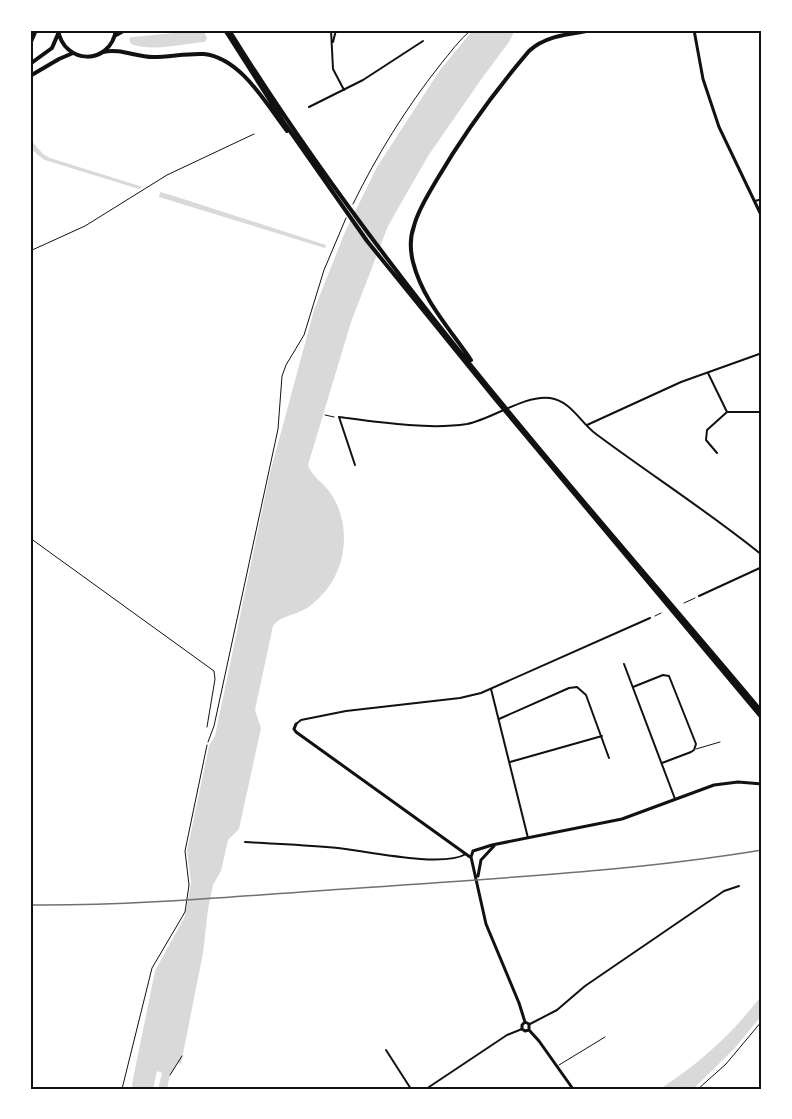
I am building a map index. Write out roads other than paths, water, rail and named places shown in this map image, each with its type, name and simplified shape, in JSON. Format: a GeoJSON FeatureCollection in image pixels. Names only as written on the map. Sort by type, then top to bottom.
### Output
{"type":"FeatureCollection","features":[{"type":"Feature","properties":{"kind":"main road"},"geometry":{"type":"LineString","coordinates":[[30,44],[36,30]]}},
{"type":"Feature","properties":{"kind":"main road"},"geometry":{"type":"LineString","coordinates":[[103,52],[111,45],[115,33],[124,30]]}},
{"type":"Feature","properties":{"kind":"main road"},"geometry":{"type":"LineString","coordinates":[[227,30],[303,150]]}},
{"type":"Feature","properties":{"kind":"main road"},"geometry":{"type":"LineString","coordinates":[[227,30],[347,209]]}},
{"type":"Feature","properties":{"kind":"main road"},"geometry":{"type":"LineString","coordinates":[[497,400],[434,307],[420,282],[412,253],[411,238],[414,224],[424,201],[453,153],[529,51],[539,43],[552,38],[593,30]]}},
{"type":"Feature","properties":{"kind":"main road"},"geometry":{"type":"LineString","coordinates":[[58,32],[65,47],[73,53],[90,57],[114,50],[153,57],[204,54],[226,61],[246,78],[384,259],[497,400],[762,712]]}},
{"type":"Feature","properties":{"kind":"main road"},"geometry":{"type":"LineString","coordinates":[[30,64],[50,50],[58,32]]}},
{"type":"Feature","properties":{"kind":"main road"},"geometry":{"type":"LineString","coordinates":[[30,76],[73,53]]}},
{"type":"Feature","properties":{"kind":"main road"},"geometry":{"type":"LineString","coordinates":[[384,259],[484,380]]}},
{"type":"Feature","properties":{"kind":"main road"},"geometry":{"type":"LineString","coordinates":[[516,422],[762,718]]}},
{"type":"Feature","properties":{"kind":"street"},"geometry":{"type":"LineString","coordinates":[[331,30],[333,69],[344,90]]}},
{"type":"Feature","properties":{"kind":"street"},"geometry":{"type":"LineString","coordinates":[[333,45],[336,30]]}},
{"type":"Feature","properties":{"kind":"street"},"geometry":{"type":"LineString","coordinates":[[694,30],[705,84],[719,127],[762,217]]}},
{"type":"Feature","properties":{"kind":"street"},"geometry":{"type":"LineString","coordinates":[[309,107],[376,73],[423,41]]}},
{"type":"Feature","properties":{"kind":"street"},"geometry":{"type":"LineString","coordinates":[[755,201],[762,199]]}},
{"type":"Feature","properties":{"kind":"street"},"geometry":{"type":"LineString","coordinates":[[587,426],[681,382],[762,353]]}},
{"type":"Feature","properties":{"kind":"street"},"geometry":{"type":"LineString","coordinates":[[708,372],[727,412]]}},
{"type":"Feature","properties":{"kind":"street"},"geometry":{"type":"LineString","coordinates":[[355,465],[339,417],[393,423],[462,424],[480,421],[533,400],[549,398],[570,407],[587,426],[718,519],[762,555]]}},
{"type":"Feature","properties":{"kind":"street"},"geometry":{"type":"LineString","coordinates":[[717,453],[706,440],[705,434],[727,412],[762,412]]}},
{"type":"Feature","properties":{"kind":"street"},"geometry":{"type":"LineString","coordinates":[[699,596],[762,567]]}},
{"type":"Feature","properties":{"kind":"street"},"geometry":{"type":"LineString","coordinates":[[498,845],[476,861],[296,732],[294,727],[302,720],[346,711],[460,698],[491,690],[650,618]]}},
{"type":"Feature","properties":{"kind":"street"},"geometry":{"type":"LineString","coordinates":[[624,664],[675,799]]}},
{"type":"Feature","properties":{"kind":"street"},"geometry":{"type":"LineString","coordinates":[[633,687],[667,675],[696,744],[694,750],[662,763]]}},
{"type":"Feature","properties":{"kind":"street"},"geometry":{"type":"LineString","coordinates":[[498,719],[569,688],[577,687],[585,693],[609,758]]}},
{"type":"Feature","properties":{"kind":"street"},"geometry":{"type":"LineString","coordinates":[[491,690],[528,839]]}},
{"type":"Feature","properties":{"kind":"street"},"geometry":{"type":"LineString","coordinates":[[510,762],[602,736]]}},
{"type":"Feature","properties":{"kind":"street"},"geometry":{"type":"LineString","coordinates":[[459,848],[476,850],[616,820],[722,783],[762,784]]}},
{"type":"Feature","properties":{"kind":"street"},"geometry":{"type":"LineString","coordinates":[[245,842],[334,847],[414,858],[454,858],[466,854]]}},
{"type":"Feature","properties":{"kind":"street"},"geometry":{"type":"LineString","coordinates":[[476,850],[481,852],[482,858],[477,879]]}},
{"type":"Feature","properties":{"kind":"street"},"geometry":{"type":"LineString","coordinates":[[476,850],[472,858],[490,934],[529,1030],[573,1089]]}},
{"type":"Feature","properties":{"kind":"street"},"geometry":{"type":"LineString","coordinates":[[426,1089],[507,1035],[522,1029],[521,1026],[557,1010],[585,986],[724,891],[739,886]]}},
{"type":"Feature","properties":{"kind":"street"},"geometry":{"type":"LineString","coordinates":[[522,1029],[526,1032],[529,1030]]}},
{"type":"Feature","properties":{"kind":"street"},"geometry":{"type":"LineString","coordinates":[[386,1050],[411,1089]]}},
{"type":"Feature","properties":{"kind":"lane"},"geometry":{"type":"LineString","coordinates":[[30,252],[80,228],[167,175],[254,134]]}},
{"type":"Feature","properties":{"kind":"lane"},"geometry":{"type":"LineString","coordinates":[[30,538],[214,671],[215,679],[207,727]]}},
{"type":"Feature","properties":{"kind":"lane"},"geometry":{"type":"LineString","coordinates":[[694,750],[720,742]]}},
{"type":"Feature","properties":{"kind":"lane"},"geometry":{"type":"LineString","coordinates":[[122,1089],[152,968],[185,912],[189,886],[185,849],[207,746]]}},
{"type":"Feature","properties":{"kind":"lane"},"geometry":{"type":"LineString","coordinates":[[557,1066],[605,1037]]}},
{"type":"Feature","properties":{"kind":"railway"},"geometry":{"type":"LineString","coordinates":[[30,905],[154,902],[511,877],[662,864],[762,850]]}}]}
